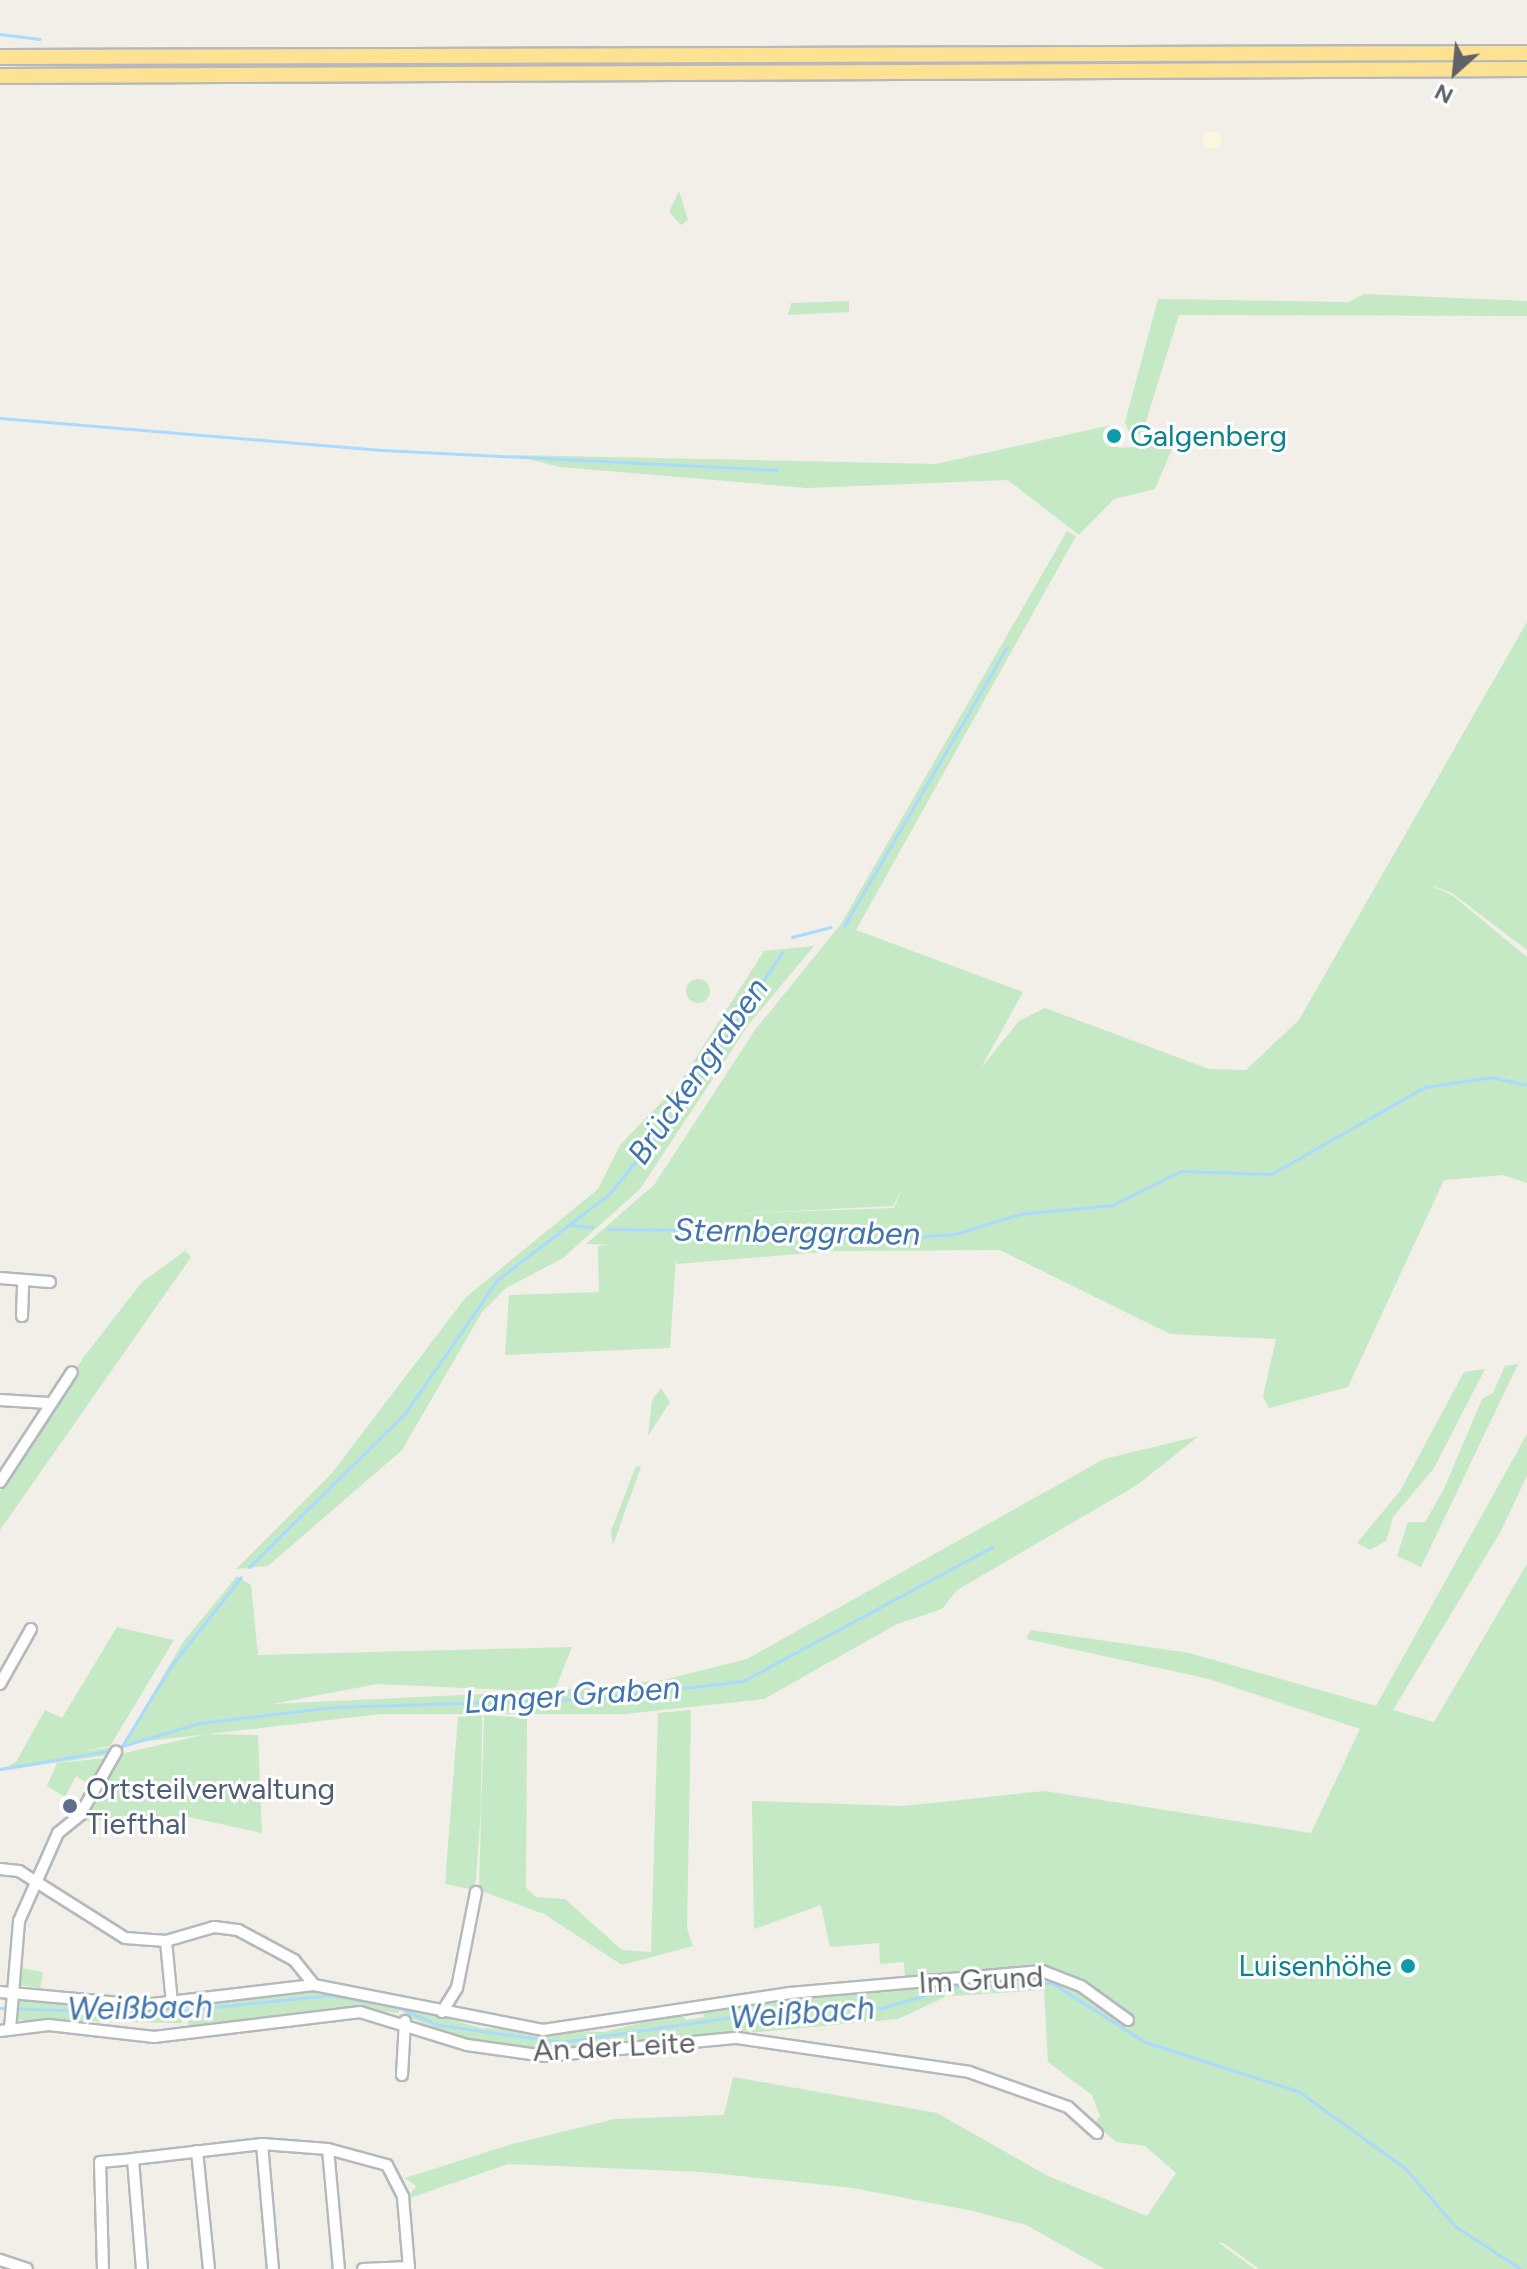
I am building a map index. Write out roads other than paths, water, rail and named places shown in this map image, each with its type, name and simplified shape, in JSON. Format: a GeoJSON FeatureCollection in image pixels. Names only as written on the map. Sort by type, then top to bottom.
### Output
{"type":"FeatureCollection","features":[{"type":"Feature","properties":{"kind":"highway"},"geometry":{"type":"LineString","coordinates":[[0,57],[1527,53]]}},
{"type":"Feature","properties":{"kind":"highway"},"geometry":{"type":"LineString","coordinates":[[0,76],[1527,69]]}},
{"type":"Feature","properties":{"kind":"street"},"geometry":{"type":"LineString","coordinates":[[0,1278],[50,1282]]}},
{"type":"Feature","properties":{"kind":"street"},"geometry":{"type":"LineString","coordinates":[[22,1316],[23,1280]]}},
{"type":"Feature","properties":{"kind":"street"},"geometry":{"type":"LineString","coordinates":[[0,1481],[48,1403],[72,1372]]}},
{"type":"Feature","properties":{"kind":"street"},"geometry":{"type":"LineString","coordinates":[[0,1400],[48,1403]]}},
{"type":"Feature","properties":{"kind":"street"},"geometry":{"type":"LineString","coordinates":[[0,1684],[31,1629]]}},
{"type":"Feature","properties":{"kind":"street"},"geometry":{"type":"LineString","coordinates":[[6,2027],[9,2001],[4,1991],[14,1943],[35,1883],[58,1833],[80,1815],[116,1752]]}},
{"type":"Feature","properties":{"kind":"street"},"geometry":{"type":"LineString","coordinates":[[0,1869],[35,1883],[111,1933],[166,1941],[214,1927],[238,1930],[294,1960],[314,1985]]}},
{"type":"Feature","properties":{"kind":"street"},"geometry":{"type":"LineString","coordinates":[[442,2012],[457,1988],[476,1892]]}},
{"type":"Feature","properties":{"kind":"street"},"geometry":{"type":"LineString","coordinates":[[166,1941],[172,2003]]}},
{"type":"Feature","properties":{"kind":"street","name":"Im Grund"},"geometry":{"type":"LineString","coordinates":[[4,1991],[172,2003],[314,1985],[442,2012],[557,2030],[738,2000],[1042,1971],[1081,1986],[1128,2020]]}},
{"type":"Feature","properties":{"kind":"street","name":"An der Leite"},"geometry":{"type":"LineString","coordinates":[[6,2027],[49,2025],[154,2037],[360,2012],[405,2021],[467,2045],[545,2056],[737,2038],[969,2072],[1081,2111],[1097,2133]]}},
{"type":"Feature","properties":{"kind":"street"},"geometry":{"type":"LineString","coordinates":[[402,2075],[405,2021]]}},
{"type":"Feature","properties":{"kind":"street"},"geometry":{"type":"LineString","coordinates":[[262,2144],[273,2269]]}},
{"type":"Feature","properties":{"kind":"street"},"geometry":{"type":"LineString","coordinates":[[103,2269],[100,2162],[262,2144],[328,2149],[387,2165],[403,2197],[409,2268],[363,2269]]}},
{"type":"Feature","properties":{"kind":"street"},"geometry":{"type":"LineString","coordinates":[[328,2149],[339,2269]]}},
{"type":"Feature","properties":{"kind":"street"},"geometry":{"type":"LineString","coordinates":[[197,2151],[209,2269]]}},
{"type":"Feature","properties":{"kind":"street"},"geometry":{"type":"LineString","coordinates":[[133,2159],[142,2269]]}},
{"type":"Feature","properties":{"kind":"street"},"geometry":{"type":"LineString","coordinates":[[0,2260],[27,2269]]}},
{"type":"Feature","properties":{"kind":"waterway"},"geometry":{"type":"LineString","coordinates":[[0,34],[40,39]]}},
{"type":"Feature","properties":{"kind":"waterway"},"geometry":{"type":"LineString","coordinates":[[0,418],[382,450],[776,470]]}},
{"type":"Feature","properties":{"kind":"waterway"},"geometry":{"type":"LineString","coordinates":[[844,926],[1007,647]]}},
{"type":"Feature","properties":{"kind":"waterway"},"geometry":{"type":"LineString","coordinates":[[792,937],[831,927]]}},
{"type":"Feature","properties":{"kind":"waterway","name":"Brückengraben"},"geometry":{"type":"LineString","coordinates":[[249,1567],[406,1412],[497,1280],[609,1194],[684,1102],[782,952]]}},
{"type":"Feature","properties":{"kind":"waterway","name":"Sternberggraben"},"geometry":{"type":"LineString","coordinates":[[608,1229],[805,1231],[870,1240],[955,1234],[1020,1214],[1112,1205],[1181,1171],[1271,1174],[1425,1087],[1492,1077],[1527,1085]]}},
{"type":"Feature","properties":{"kind":"waterway","name":"Sternberggraben"},"geometry":{"type":"LineString","coordinates":[[572,1225],[592,1227]]}},
{"type":"Feature","properties":{"kind":"waterway","name":"Langer Graben"},"geometry":{"type":"LineString","coordinates":[[122,1746],[199,1723],[334,1707],[590,1699],[743,1681],[992,1547]]}},
{"type":"Feature","properties":{"kind":"waterway","name":"Brückengraben"},"geometry":{"type":"LineString","coordinates":[[122,1746],[171,1666],[241,1577]]}},
{"type":"Feature","properties":{"kind":"waterway","name":"Brückengraben"},"geometry":{"type":"LineString","coordinates":[[0,1769],[107,1751]]}},
{"type":"Feature","properties":{"kind":"waterway","name":"Weißbach"},"geometry":{"type":"LineString","coordinates":[[395,2006],[439,2025],[562,2042],[795,2008],[881,2008],[958,1986],[1052,1983],[1145,2042],[1298,2091],[1406,2169],[1455,2226],[1521,2269]]}},
{"type":"Feature","properties":{"kind":"waterway","name":"Weißbach"},"geometry":{"type":"LineString","coordinates":[[0,2008],[156,2013],[331,1995],[388,2005]]}},
{"type":"Feature","properties":{"kind":"place","name":"Galgenberg"},"geometry":{"type":"Point","coordinates":[1114,436]}},
{"type":"Feature","properties":{"kind":"place","name":"Ortsteilverwaltung Tiefthal"},"geometry":{"type":"Point","coordinates":[70,1806]}},
{"type":"Feature","properties":{"kind":"place","name":"Luisenhöhe"},"geometry":{"type":"Point","coordinates":[1408,1966]}}]}
